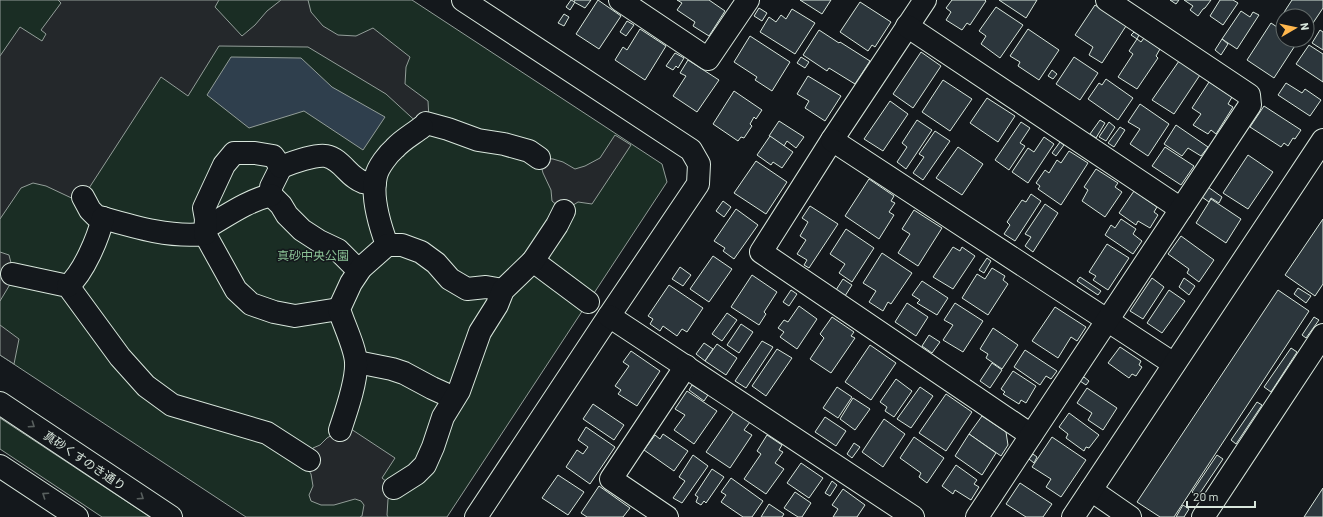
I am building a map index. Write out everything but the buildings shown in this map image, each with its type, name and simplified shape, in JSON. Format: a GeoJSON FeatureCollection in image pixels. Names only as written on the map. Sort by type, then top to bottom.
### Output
{"type":"FeatureCollection","features":[{"type":"Feature","properties":{"kind":"street"},"geometry":{"type":"LineString","coordinates":[[620,0],[708,59],[748,0]]}},
{"type":"Feature","properties":{"kind":"street"},"geometry":{"type":"LineString","coordinates":[[925,0],[832,140],[761,252],[1031,435]]}},
{"type":"Feature","properties":{"kind":"street"},"geometry":{"type":"LineString","coordinates":[[977,517],[1250,105],[1249,95],[1107,0]]}},
{"type":"Feature","properties":{"kind":"street"},"geometry":{"type":"LineString","coordinates":[[473,3],[691,150],[699,164],[698,184],[476,517]]}},
{"type":"Feature","properties":{"kind":"street"},"geometry":{"type":"LineString","coordinates":[[907,26],[1181,209]]}},
{"type":"Feature","properties":{"kind":"street"},"geometry":{"type":"LineString","coordinates":[[387,245],[374,196],[376,175],[386,157],[395,147],[424,125],[448,129],[478,140],[504,144],[529,151],[539,158]]}},
{"type":"Feature","properties":{"kind":"street"},"geometry":{"type":"LineString","coordinates":[[832,140],[1174,364]]}},
{"type":"Feature","properties":{"kind":"street"},"geometry":{"type":"LineString","coordinates":[[1073,517],[1323,140]]}},
{"type":"Feature","properties":{"kind":"street"},"geometry":{"type":"LineString","coordinates":[[281,167],[273,156],[254,153],[234,153],[224,165],[204,208],[206,230],[236,290],[251,304],[274,312],[295,316],[310,315],[339,309]]}},
{"type":"Feature","properties":{"kind":"street"},"geometry":{"type":"LineString","coordinates":[[361,268],[352,264],[338,250],[319,241],[302,230],[286,216],[281,205],[271,195],[271,187],[281,167],[324,155],[335,159],[356,179],[364,182],[375,183]]}},
{"type":"Feature","properties":{"kind":"street"},"geometry":{"type":"LineString","coordinates":[[84,197],[90,210],[96,216],[155,232],[185,234],[206,230],[243,205],[258,198],[271,195]]}},
{"type":"Feature","properties":{"kind":"street"},"geometry":{"type":"LineString","coordinates":[[394,488],[416,474],[425,465],[443,417],[458,391],[480,332],[497,305],[503,290],[533,261],[557,226],[564,211]]}},
{"type":"Feature","properties":{"kind":"street"},"geometry":{"type":"LineString","coordinates":[[68,286],[89,257],[103,218]]}},
{"type":"Feature","properties":{"kind":"street"},"geometry":{"type":"LineString","coordinates":[[340,430],[351,391],[356,362],[352,345],[339,309],[351,282],[361,268],[387,245],[402,245],[421,252],[436,263],[450,279],[467,289],[486,287],[503,290]]}},
{"type":"Feature","properties":{"kind":"street"},"geometry":{"type":"LineString","coordinates":[[533,261],[588,302]]}},
{"type":"Feature","properties":{"kind":"street"},"geometry":{"type":"LineString","coordinates":[[12,274],[68,286],[120,357],[146,386],[172,405],[267,434],[309,460]]}},
{"type":"Feature","properties":{"kind":"street"},"geometry":{"type":"LineString","coordinates":[[609,316],[913,517]]}},
{"type":"Feature","properties":{"kind":"street"},"geometry":{"type":"LineString","coordinates":[[1203,517],[1323,335]]}},
{"type":"Feature","properties":{"kind":"street"},"geometry":{"type":"LineString","coordinates":[[356,362],[392,369],[404,373],[454,398]]}},
{"type":"Feature","properties":{"kind":"street"},"geometry":{"type":"LineString","coordinates":[[668,517],[611,479],[686,366]]}},
{"type":"Feature","properties":{"kind":"street","name":"真砂くすのき通り"},"geometry":{"type":"LineString","coordinates":[[0,403],[171,517]]}},
{"type":"Feature","properties":{"kind":"street"},"geometry":{"type":"LineString","coordinates":[[0,466],[77,517]]}},
{"type":"Feature","properties":{"kind":"street"},"geometry":{"type":"LineString","coordinates":[[1091,490],[1130,517]]}},
{"type":"Feature","properties":{"kind":"green space","name":"真砂中央公園"},"geometry":{"type":"Polygon","coordinates":[[[0,0],[412,0],[662,164],[667,182],[447,517],[246,517],[0,355],[0,0]]]}},
{"type":"Feature","properties":{"kind":"green space"},"geometry":{"type":"Polygon","coordinates":[[[0,418],[150,517],[102,517],[0,449],[0,418]]]}},
{"type":"Feature","properties":{"kind":"shaded area"},"geometry":{"type":"Polygon","coordinates":[[[58,0],[219,0],[215,7],[242,36],[255,25],[267,11],[281,0],[308,0],[311,12],[323,26],[338,35],[356,36],[373,28],[410,57],[406,67],[405,84],[428,101],[429,119],[422,127],[386,94],[308,47],[219,46],[188,96],[161,77],[80,202],[46,186],[33,183],[21,188],[0,219],[0,56],[20,27],[42,41],[46,34],[41,30],[61,3],[58,0]]]}},
{"type":"Feature","properties":{"kind":"shaded area"},"geometry":{"type":"Polygon","coordinates":[[[615,135],[631,145],[592,204],[578,202],[564,211],[552,201],[551,190],[543,173],[539,158],[553,159],[563,162],[575,169],[585,166],[600,158],[615,135]]]}},
{"type":"Feature","properties":{"kind":"shaded area"},"geometry":{"type":"Polygon","coordinates":[[[0,252],[9,255],[13,271],[12,281],[0,301],[0,252]]]}},
{"type":"Feature","properties":{"kind":"shaded area"},"geometry":{"type":"Polygon","coordinates":[[[0,325],[19,339],[14,364],[0,355],[0,325]]]}},
{"type":"Feature","properties":{"kind":"shaded area"},"geometry":{"type":"Polygon","coordinates":[[[348,427],[395,458],[382,478],[397,490],[388,499],[388,517],[360,517],[362,516],[364,505],[361,501],[355,499],[334,505],[321,505],[311,501],[309,495],[313,486],[311,474],[306,466],[313,448],[320,445],[327,438],[340,430],[348,427]]]}},
{"type":"Feature","properties":{"kind":"water"},"geometry":{"type":"Polygon","coordinates":[[[231,57],[301,58],[332,87],[385,117],[363,150],[304,111],[249,128],[207,95],[231,57]]]}}]}
